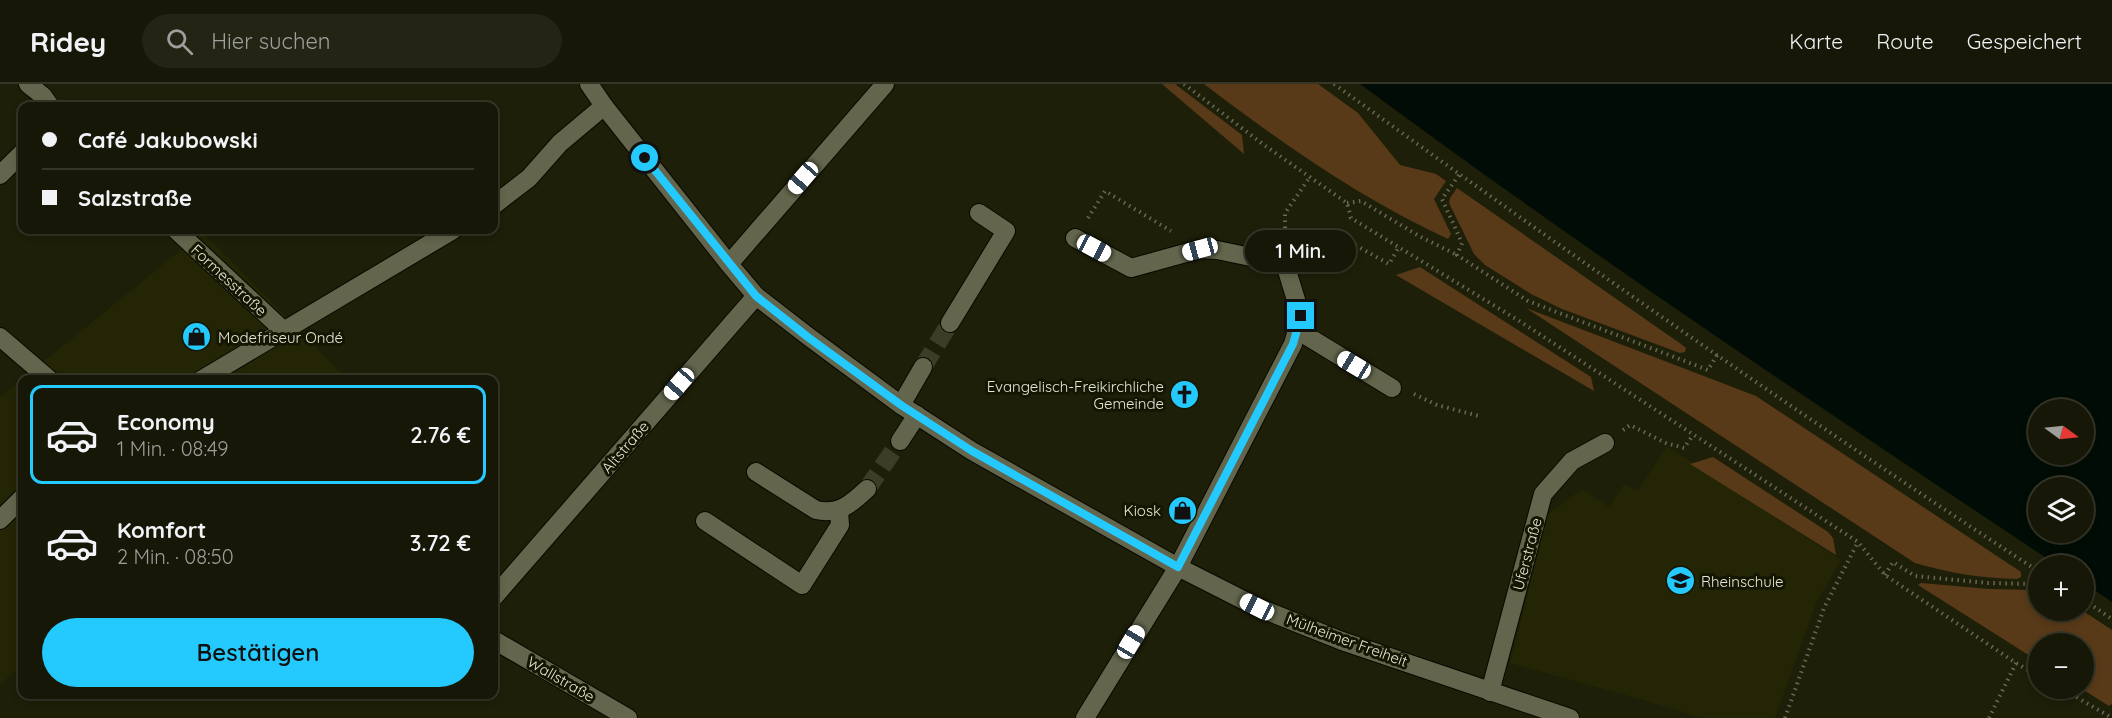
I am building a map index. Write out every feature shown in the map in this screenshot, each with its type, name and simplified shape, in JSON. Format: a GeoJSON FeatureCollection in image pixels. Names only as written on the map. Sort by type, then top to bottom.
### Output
{"type":"FeatureCollection","features":[{"type":"Feature","properties":{"kind":"street"},"geometry":{"type":"LineString","coordinates":[[28,84],[49,96]]}},
{"type":"Feature","properties":{"kind":"street"},"geometry":{"type":"LineString","coordinates":[[729,264],[878,87]]}},
{"type":"Feature","properties":{"kind":"street"},"geometry":{"type":"LineString","coordinates":[[498,202],[529,178],[560,143],[598,92]]}},
{"type":"Feature","properties":{"kind":"street","name":"Mülheimer Freiheit"},"geometry":{"type":"LineString","coordinates":[[598,92],[756,296],[901,405],[972,451],[1178,567],[1257,607],[1342,640],[1570,718]]}},
{"type":"Feature","properties":{"kind":"street"},"geometry":{"type":"LineString","coordinates":[[0,175],[18,157]]}},
{"type":"Feature","properties":{"kind":"street"},"geometry":{"type":"LineString","coordinates":[[950,323],[1006,231],[979,213]]}},
{"type":"Feature","properties":{"kind":"street","name":"Formesstraße"},"geometry":{"type":"LineString","coordinates":[[180,234],[283,330]]}},
{"type":"Feature","properties":{"kind":"street"},"geometry":{"type":"LineString","coordinates":[[209,375],[446,234]]}},
{"type":"Feature","properties":{"kind":"street"},"geometry":{"type":"LineString","coordinates":[[1075,238],[1131,268],[1200,249],[1217,250],[1285,264],[1301,316],[1293,344],[1178,567],[1085,718]]}},
{"type":"Feature","properties":{"kind":"street","name":"Altstraße"},"geometry":{"type":"LineString","coordinates":[[498,592],[756,296]]}},
{"type":"Feature","properties":{"kind":"street"},"geometry":{"type":"LineString","coordinates":[[1297,330],[1399,389]]}},
{"type":"Feature","properties":{"kind":"street"},"geometry":{"type":"LineString","coordinates":[[0,337],[44,375]]}},
{"type":"Feature","properties":{"kind":"street"},"geometry":{"type":"LineString","coordinates":[[901,405],[923,367]]}},
{"type":"Feature","properties":{"kind":"street"},"geometry":{"type":"LineString","coordinates":[[900,441],[917,415]]}},
{"type":"Feature","properties":{"kind":"street","name":"Uferstraße"},"geometry":{"type":"LineString","coordinates":[[1490,692],[1543,494],[1572,461],[1605,443]]}},
{"type":"Feature","properties":{"kind":"street"},"geometry":{"type":"LineString","coordinates":[[756,472],[816,510],[827,512],[839,511],[852,504],[867,489]]}},
{"type":"Feature","properties":{"kind":"street"},"geometry":{"type":"LineString","coordinates":[[0,520],[18,502]]}},
{"type":"Feature","properties":{"kind":"street"},"geometry":{"type":"LineString","coordinates":[[705,521],[802,585],[840,525],[839,511]]}},
{"type":"Feature","properties":{"kind":"street","name":"Wallstraße"},"geometry":{"type":"LineString","coordinates":[[498,642],[628,718]]}},
{"type":"Feature","properties":{"kind":"path"},"geometry":{"type":"LineString","coordinates":[[1184,84],[1347,203],[1351,218],[1521,322],[1858,542],[1885,575],[2028,670]]}},
{"type":"Feature","properties":{"kind":"path"},"geometry":{"type":"LineString","coordinates":[[1334,84],[1459,175],[1718,355],[1884,470],[2028,565]]}},
{"type":"Feature","properties":{"kind":"path"},"geometry":{"type":"LineString","coordinates":[[1456,255],[1462,243],[1442,200],[1459,175]]}},
{"type":"Feature","properties":{"kind":"path"},"geometry":{"type":"LineString","coordinates":[[1285,213],[1310,177]]}},
{"type":"Feature","properties":{"kind":"path"},"geometry":{"type":"LineString","coordinates":[[1075,238],[1105,190],[1200,249]]}},
{"type":"Feature","properties":{"kind":"path"},"geometry":{"type":"LineString","coordinates":[[1347,203],[1361,201],[1456,255],[1528,301],[1708,370],[1718,355]]}},
{"type":"Feature","properties":{"kind":"path"},"geometry":{"type":"LineString","coordinates":[[1285,264],[1355,245],[1389,264],[1399,247]]}},
{"type":"Feature","properties":{"kind":"path"},"geometry":{"type":"LineString","coordinates":[[1399,389],[1437,405],[1479,416]]}},
{"type":"Feature","properties":{"kind":"path"},"geometry":{"type":"LineString","coordinates":[[1630,425],[1666,443],[1684,448],[1693,435]]}},
{"type":"Feature","properties":{"kind":"path"},"geometry":{"type":"LineString","coordinates":[[1785,718],[1824,608],[1858,542]]}},
{"type":"Feature","properties":{"kind":"path"},"geometry":{"type":"LineString","coordinates":[[1885,575],[1893,562],[1915,576],[1988,583],[2028,584]]}},
{"type":"Feature","properties":{"kind":"path"},"geometry":{"type":"LineString","coordinates":[[2094,607],[2112,619]]}},
{"type":"Feature","properties":{"kind":"path"},"geometry":{"type":"LineString","coordinates":[[1989,718],[2016,663]]}},
{"type":"Feature","properties":{"kind":"path"},"geometry":{"type":"LineString","coordinates":[[2080,699],[2112,718]]}},
{"type":"Feature","properties":{"kind":"shaded area"},"geometry":{"type":"Polygon","coordinates":[[[1162,84],[1175,84],[1242,135],[1244,154],[1162,84]]]}},
{"type":"Feature","properties":{"kind":"shaded area"},"geometry":{"type":"Polygon","coordinates":[[[1204,84],[1318,84],[1358,113],[1400,165],[1436,174],[1446,181],[1434,199],[1451,234],[1448,239],[1353,188],[1262,127],[1204,84]]]}},
{"type":"Feature","properties":{"kind":"shaded area"},"geometry":{"type":"Polygon","coordinates":[[[1360,84],[2112,84],[2112,602],[2094,590],[2094,555],[2042,555],[1706,329],[1532,208],[1360,84]]]}},
{"type":"Feature","properties":{"kind":"shaded area"},"geometry":{"type":"Polygon","coordinates":[[[1457,188],[1681,344],[1686,348],[1685,352],[1680,353],[1562,309],[1531,294],[1485,265],[1474,254],[1449,203],[1457,188]]]}},
{"type":"Feature","properties":{"kind":"shaded area"},"geometry":{"type":"Polygon","coordinates":[[[201,234],[205,234],[343,375],[27,375],[201,234]]]}},
{"type":"Feature","properties":{"kind":"shaded area"},"geometry":{"type":"Polygon","coordinates":[[[1420,267],[1591,377],[1594,391],[1396,275],[1420,267]]]}},
{"type":"Feature","properties":{"kind":"shaded area"},"geometry":{"type":"Polygon","coordinates":[[[1526,308],[1756,396],[2021,572],[2021,577],[2017,579],[1978,576],[1915,563],[1526,308]]]}},
{"type":"Feature","properties":{"kind":"shaded area"},"geometry":{"type":"Polygon","coordinates":[[[18,382],[18,669],[0,685],[0,397],[18,382]]]}},
{"type":"Feature","properties":{"kind":"shaded area","name":"Rheinschule"},"geometry":{"type":"Polygon","coordinates":[[[1667,446],[1841,560],[1816,603],[1775,718],[1701,718],[1510,663],[1548,514],[1582,489],[1609,507],[1624,484],[1638,491],[1667,446]]]}},
{"type":"Feature","properties":{"kind":"shaded area"},"geometry":{"type":"Polygon","coordinates":[[[1713,457],[1828,532],[1833,538],[1836,555],[1690,464],[1713,457]]]}},
{"type":"Feature","properties":{"kind":"shaded area"},"geometry":{"type":"Polygon","coordinates":[[[1921,583],[2028,590],[2028,621],[2094,621],[2094,618],[2112,630],[2112,704],[2109,706],[2094,697],[2094,633],[2028,633],[2028,655],[1918,585],[1921,583]]]}},
{"type":"Feature","properties":{"kind":"tunnel"},"geometry":{"type":"LineString","coordinates":[[923,367],[950,323]]}},
{"type":"Feature","properties":{"kind":"tunnel"},"geometry":{"type":"LineString","coordinates":[[867,489],[900,441]]}},
{"type":"Feature","properties":{"kind":"place","name":"Modefriseur Ondé"},"geometry":{"type":"Point","coordinates":[197,337]}},
{"type":"Feature","properties":{"kind":"place","name":"Evangelisch-Freikirchliche Gemeinde"},"geometry":{"type":"Point","coordinates":[1185,395]}},
{"type":"Feature","properties":{"kind":"place","name":"Kiosk"},"geometry":{"type":"Point","coordinates":[1182,510]}},
{"type":"Feature","properties":{"kind":"place","name":"Rheinschule"},"geometry":{"type":"Point","coordinates":[1680,581]}},
{"type":"Feature","properties":{"kind":"route"},"geometry":{"type":"LineString","coordinates":[[645,158],[756,296],[809,338],[901,405],[972,451],[1178,567],[1293,344],[1301,316]]}}]}
